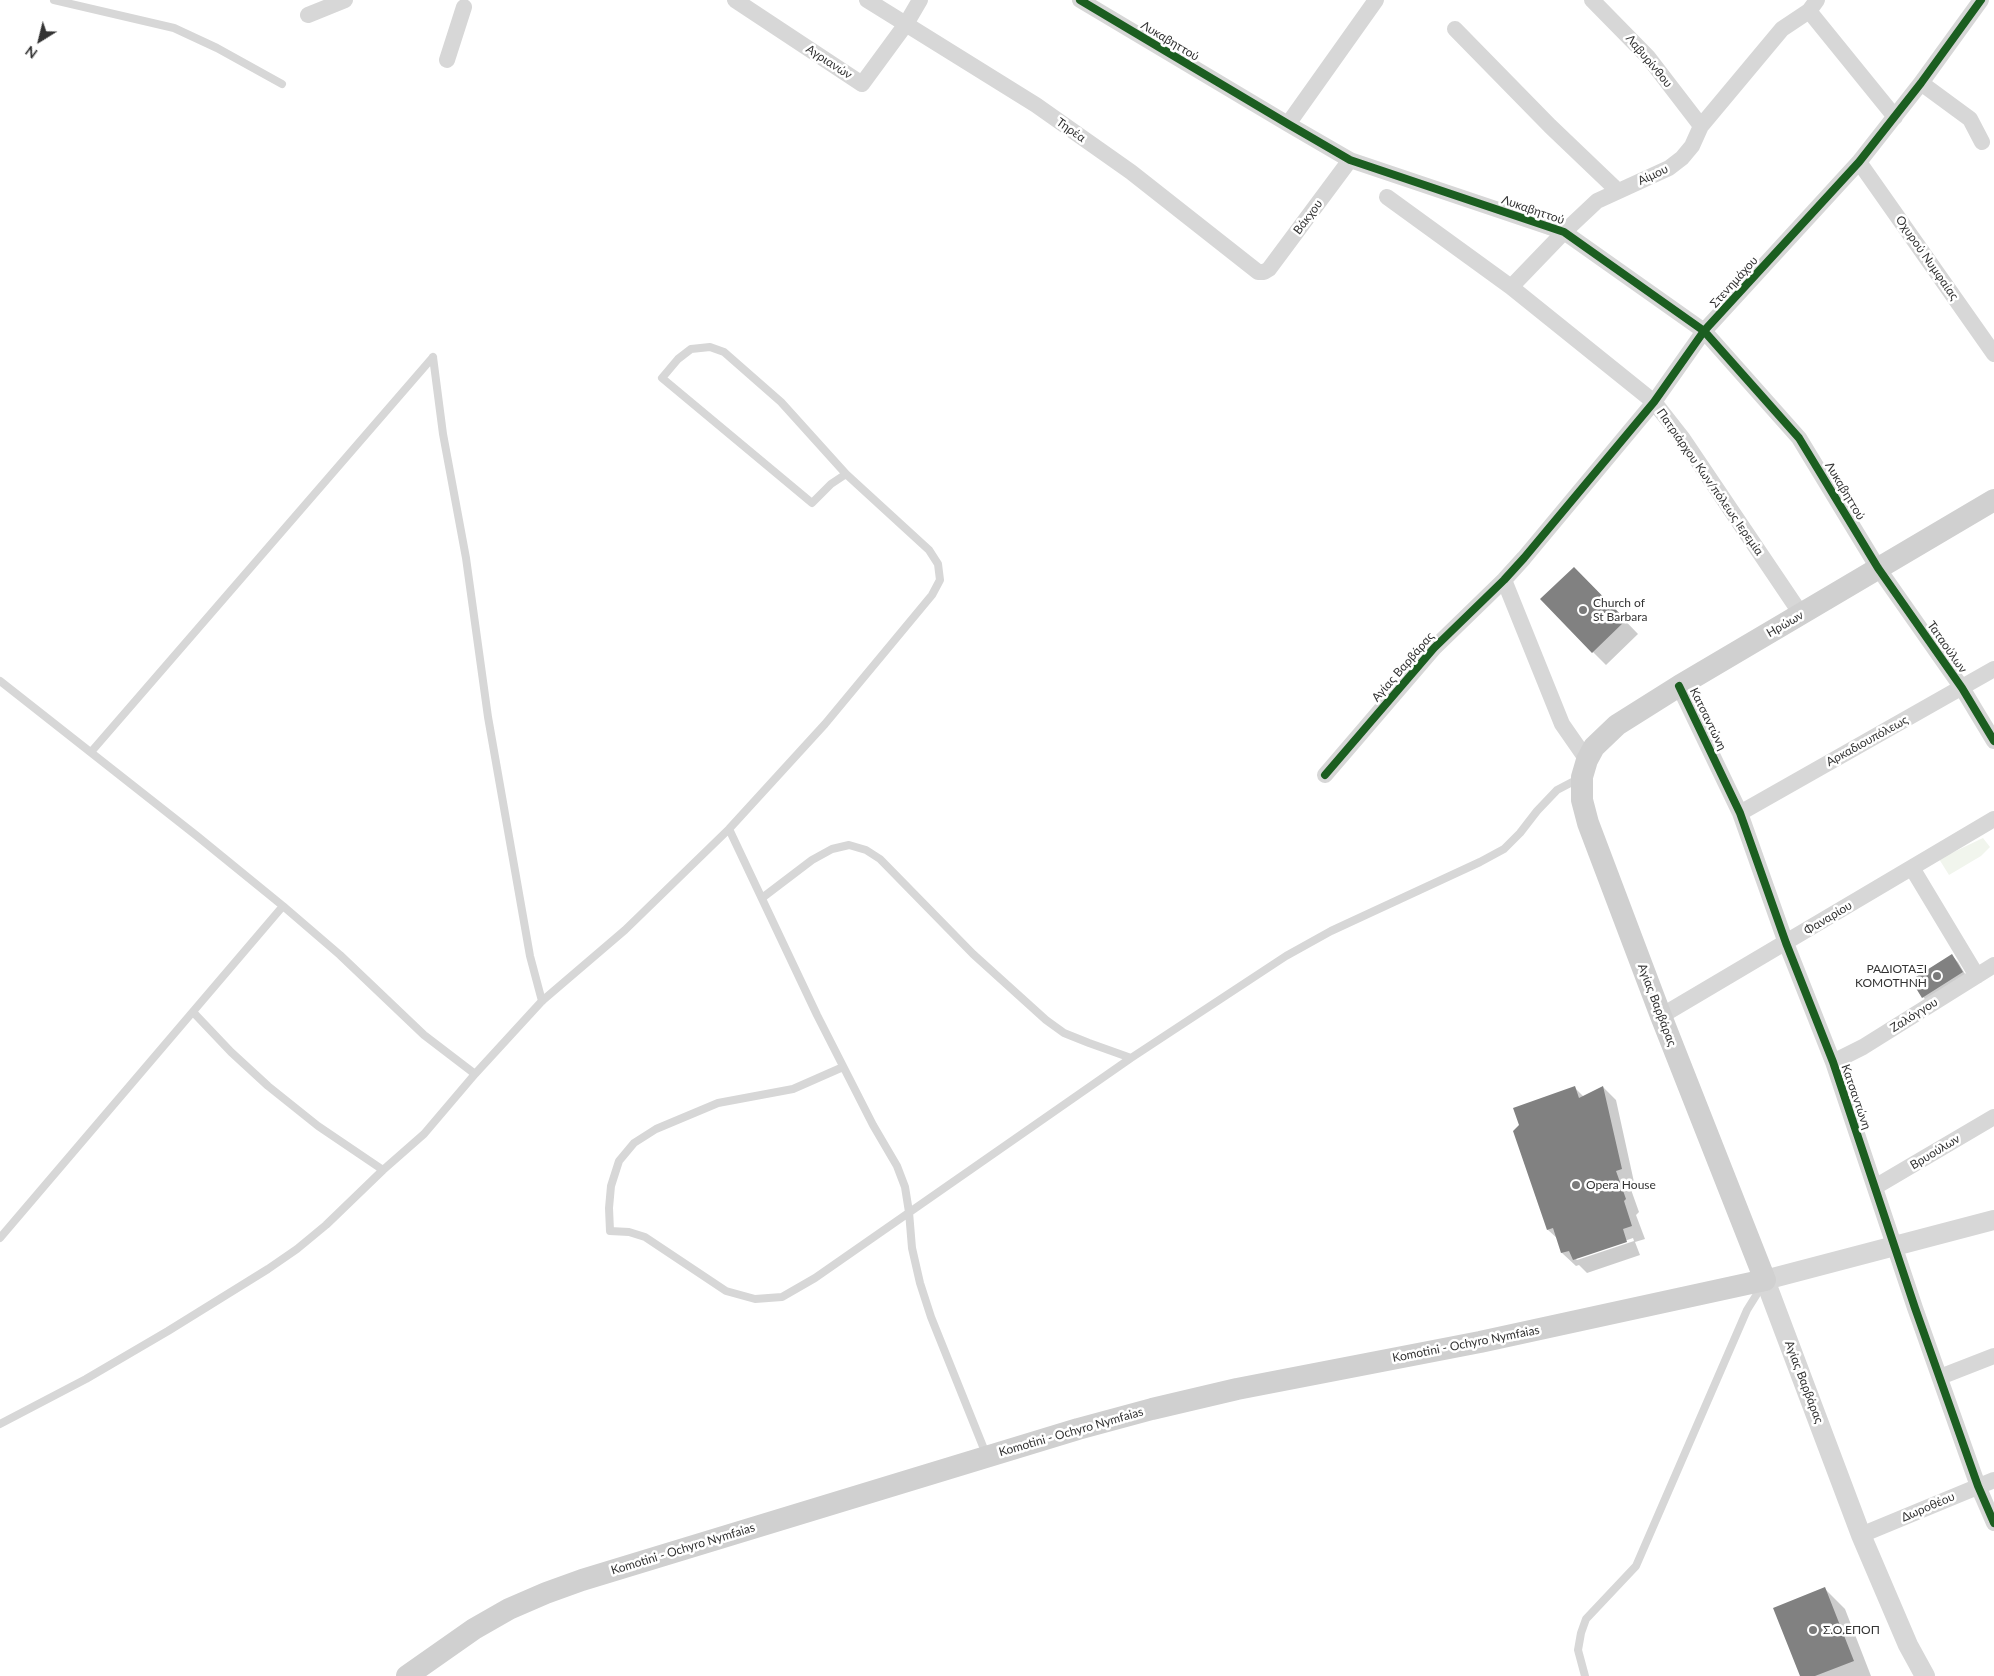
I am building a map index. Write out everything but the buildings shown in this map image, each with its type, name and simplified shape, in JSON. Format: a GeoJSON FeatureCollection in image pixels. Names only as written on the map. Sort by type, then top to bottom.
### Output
{"type":"FeatureCollection","features":[{"type":"Feature","properties":{"kind":"main road","name":"Ηρώων"},"geometry":{"type":"LineString","coordinates":[[1584,769],[1594,747],[1616,725],[1994,500]]}},
{"type":"Feature","properties":{"kind":"main road","name":"Αγίας Βαρβάρας"},"geometry":{"type":"LineString","coordinates":[[1584,769],[1582,800],[1588,823],[1661,1016],[1766,1280]]}},
{"type":"Feature","properties":{"kind":"main road","name":"Komotini - Ochyro Nymfaias"},"geometry":{"type":"LineString","coordinates":[[407,1676],[474,1629],[509,1609],[546,1593],[582,1580],[987,1456],[1142,1411],[1237,1389],[1480,1342],[1766,1280]]}},
{"type":"Feature","properties":{"kind":"street"},"geometry":{"type":"LineString","coordinates":[[308,15],[345,0]]}},
{"type":"Feature","properties":{"kind":"street","name":"Αγριανών"},"geometry":{"type":"LineString","coordinates":[[734,0],[862,84],[906,24]]}},
{"type":"Feature","properties":{"kind":"street","name":"Τηρέα"},"geometry":{"type":"LineString","coordinates":[[867,0],[1036,105],[1131,172],[1254,270],[1264,272]]}},
{"type":"Feature","properties":{"kind":"street"},"geometry":{"type":"LineString","coordinates":[[906,24],[920,0]]}},
{"type":"Feature","properties":{"kind":"street","name":"Λυκαβηττού"},"geometry":{"type":"LineString","coordinates":[[1080,0],[1350,160],[1564,232],[1704,331],[1799,438],[1878,568]]}},
{"type":"Feature","properties":{"kind":"street"},"geometry":{"type":"LineString","coordinates":[[1288,124],[1376,0]]}},
{"type":"Feature","properties":{"kind":"street","name":"Λαβυρίνθου"},"geometry":{"type":"LineString","coordinates":[[1592,0],[1648,57],[1701,126]]}},
{"type":"Feature","properties":{"kind":"street","name":"Στενημάχου"},"geometry":{"type":"LineString","coordinates":[[1504,580],[1654,402],[1704,331],[1859,162],[1921,83],[1981,0]]}},
{"type":"Feature","properties":{"kind":"street"},"geometry":{"type":"LineString","coordinates":[[447,60],[465,2]]}},
{"type":"Feature","properties":{"kind":"street"},"geometry":{"type":"LineString","coordinates":[[1813,6],[1895,117]]}},
{"type":"Feature","properties":{"kind":"street","name":"Αίμου"},"geometry":{"type":"LineString","coordinates":[[1511,287],[1597,201],[1669,168],[1682,158],[1692,146],[1701,126],[1782,29],[1813,6]]}},
{"type":"Feature","properties":{"kind":"street"},"geometry":{"type":"LineString","coordinates":[[1455,29],[1550,126],[1618,191]]}},
{"type":"Feature","properties":{"kind":"street"},"geometry":{"type":"LineString","coordinates":[[1921,83],[1970,119],[1982,142]]}},
{"type":"Feature","properties":{"kind":"street","name":"Βάκχου"},"geometry":{"type":"LineString","coordinates":[[1264,272],[1269,269],[1350,160]]}},
{"type":"Feature","properties":{"kind":"street","name":"Οχυρού Νυμφαίας"},"geometry":{"type":"LineString","coordinates":[[1859,162],[1994,354]]}},
{"type":"Feature","properties":{"kind":"street","name":"Πατριάρχου Κων/πόλεως Ιερεμία"},"geometry":{"type":"LineString","coordinates":[[1386,197],[1511,287],[1654,402],[1683,439],[1801,614]]}},
{"type":"Feature","properties":{"kind":"street","name":"Ταταούλων"},"geometry":{"type":"LineString","coordinates":[[1878,568],[1962,688],[1994,741]]}},
{"type":"Feature","properties":{"kind":"street"},"geometry":{"type":"LineString","coordinates":[[1504,580],[1562,724],[1584,769]]}},
{"type":"Feature","properties":{"kind":"street","name":"Αγίας Βαρβάρας"},"geometry":{"type":"LineString","coordinates":[[1325,775],[1434,648],[1504,580]]}},
{"type":"Feature","properties":{"kind":"street","name":"Αρκαδιουπόλεως"},"geometry":{"type":"LineString","coordinates":[[1740,813],[1994,669]]}},
{"type":"Feature","properties":{"kind":"street","name":"Κατσαντώνη"},"geometry":{"type":"LineString","coordinates":[[1679,686],[1740,813],[1786,943],[1833,1062],[1978,1486],[1994,1523]]}},
{"type":"Feature","properties":{"kind":"street","name":"Φαναρίου"},"geometry":{"type":"LineString","coordinates":[[1661,1016],[1994,819]]}},
{"type":"Feature","properties":{"kind":"street"},"geometry":{"type":"LineString","coordinates":[[1912,868],[1976,976]]}},
{"type":"Feature","properties":{"kind":"street","name":"Ζαλόγγου"},"geometry":{"type":"LineString","coordinates":[[1833,1062],[1863,1047],[1994,965]]}},
{"type":"Feature","properties":{"kind":"street","name":"Βρυούλων"},"geometry":{"type":"LineString","coordinates":[[1875,1187],[1994,1117]]}},
{"type":"Feature","properties":{"kind":"street"},"geometry":{"type":"LineString","coordinates":[[1766,1280],[1994,1220]]}},
{"type":"Feature","properties":{"kind":"street","name":"Αγίας Βαρβάρας"},"geometry":{"type":"LineString","coordinates":[[1766,1280],[1862,1535],[1908,1645],[1925,1676]]}},
{"type":"Feature","properties":{"kind":"street"},"geometry":{"type":"LineString","coordinates":[[1940,1377],[1994,1356]]}},
{"type":"Feature","properties":{"kind":"street","name":"Δωροθέου"},"geometry":{"type":"LineString","coordinates":[[1862,1535],[1994,1480]]}},
{"type":"Feature","properties":{"kind":"lane"},"geometry":{"type":"LineString","coordinates":[[54,0],[114,16],[154,22],[174,28],[217,48],[282,84]]}},
{"type":"Feature","properties":{"kind":"lane"},"geometry":{"type":"LineString","coordinates":[[0,1424],[86,1379],[168,1331],[268,1269],[297,1249],[326,1225],[383,1170],[424,1134],[475,1074],[542,1001],[624,930],[729,828],[832,716],[932,595],[940,580],[938,564],[929,550],[846,474],[781,402],[724,352],[710,347],[691,349],[678,359],[662,378],[812,503],[831,484],[846,474]]}},
{"type":"Feature","properties":{"kind":"lane"},"geometry":{"type":"LineString","coordinates":[[91,752],[433,357],[443,434],[466,558],[488,717],[530,956],[542,1001]]}},
{"type":"Feature","properties":{"kind":"lane"},"geometry":{"type":"LineString","coordinates":[[0,681],[283,906],[340,955],[424,1035],[475,1074]]}},
{"type":"Feature","properties":{"kind":"lane"},"geometry":{"type":"LineString","coordinates":[[843,1067],[793,1088],[710,1106],[656,1129],[634,1142],[619,1161],[611,1186],[609,1208],[610,1231],[629,1232],[645,1237],[726,1291],[755,1299],[769,1299],[782,1297],[799,1289],[1130,1058],[1272,965],[1316,939],[1504,849],[1557,790],[1584,769]]}},
{"type":"Feature","properties":{"kind":"lane"},"geometry":{"type":"LineString","coordinates":[[729,828],[843,1067],[897,1166],[905,1187],[910,1212],[912,1248],[931,1317],[987,1456]]}},
{"type":"Feature","properties":{"kind":"lane"},"geometry":{"type":"LineString","coordinates":[[762,898],[812,860],[832,849],[849,845],[866,850],[880,859],[973,954],[1046,1020],[1072,1036],[1130,1058]]}},
{"type":"Feature","properties":{"kind":"lane"},"geometry":{"type":"LineString","coordinates":[[0,1238],[283,906]]}},
{"type":"Feature","properties":{"kind":"lane"},"geometry":{"type":"LineString","coordinates":[[193,1012],[231,1052],[268,1086],[318,1126],[383,1170]]}},
{"type":"Feature","properties":{"kind":"lane"},"geometry":{"type":"LineString","coordinates":[[1586,1676],[1578,1650],[1586,1619],[1636,1566],[1747,1310],[1766,1280]]}},
{"type":"Feature","properties":{"kind":"shaded area"},"geometry":{"type":"Polygon","coordinates":[[[1983,838],[1990,847],[1981,856],[1949,875],[1939,859],[1983,838]]]}},
{"type":"Feature","properties":{"kind":"cycle path"},"geometry":{"type":"LineString","coordinates":[[1080,0],[1350,160],[1564,232],[1704,331],[1799,438],[1878,568],[1962,688],[1994,741]]}},
{"type":"Feature","properties":{"kind":"cycle path"},"geometry":{"type":"LineString","coordinates":[[1325,775],[1434,648],[1524,558],[1654,402],[1704,331],[1859,162],[1921,83],[1981,0]]}},
{"type":"Feature","properties":{"kind":"cycle path"},"geometry":{"type":"LineString","coordinates":[[1679,686],[1740,813],[1786,943],[1833,1062],[1915,1308],[1978,1486],[1994,1523]]}},
{"type":"Feature","properties":{"kind":"place","name":"Church of St Barbara"},"geometry":{"type":"Point","coordinates":[1583,610]}},
{"type":"Feature","properties":{"kind":"place","name":"ΡΑΔΙΟΤΑΞΙ ΚΟΜΟΤΗΝΗ"},"geometry":{"type":"Point","coordinates":[1937,976]}},
{"type":"Feature","properties":{"kind":"place","name":"Opera House"},"geometry":{"type":"Point","coordinates":[1576,1185]}},
{"type":"Feature","properties":{"kind":"place","name":"Σ.Ο.ΕΠΟΠ"},"geometry":{"type":"Point","coordinates":[1813,1630]}}]}
